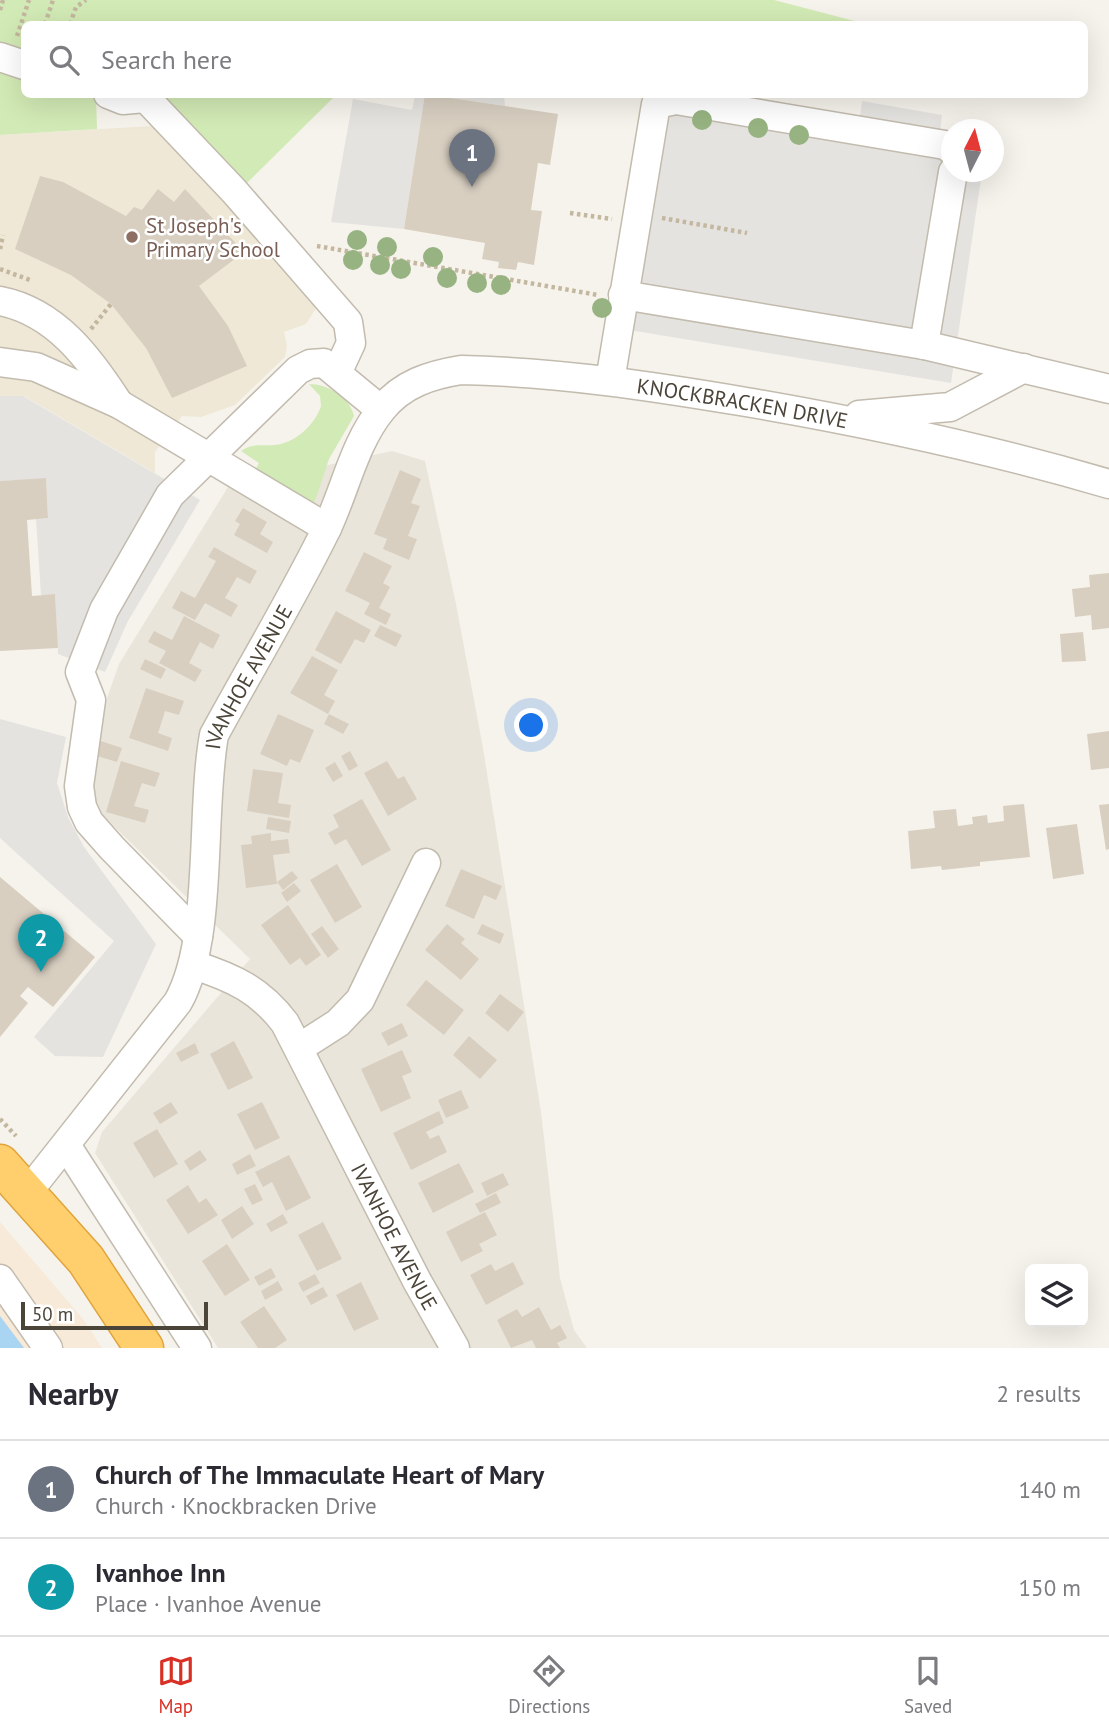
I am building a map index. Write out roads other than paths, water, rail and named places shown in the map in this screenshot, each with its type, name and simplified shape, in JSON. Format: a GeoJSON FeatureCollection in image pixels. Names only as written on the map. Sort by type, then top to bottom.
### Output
{"type":"FeatureCollection","features":[{"type":"Feature","properties":{"kind":"highway"},"geometry":{"type":"LineString","coordinates":[[0,1164],[86,1260],[144,1348]]}},
{"type":"Feature","properties":{"kind":"street"},"geometry":{"type":"LineString","coordinates":[[145,98],[279,242],[348,322],[351,343],[338,371]]}},
{"type":"Feature","properties":{"kind":"street"},"geometry":{"type":"LineString","coordinates":[[610,381],[656,104],[676,100],[941,144]]}},
{"type":"Feature","properties":{"kind":"street"},"geometry":{"type":"LineString","coordinates":[[924,345],[951,182]]}},
{"type":"Feature","properties":{"kind":"street"},"geometry":{"type":"LineString","coordinates":[[623,295],[924,345],[1109,389]]}},
{"type":"Feature","properties":{"kind":"street"},"geometry":{"type":"LineString","coordinates":[[0,301],[36,315],[70,340],[92,362],[119,404]]}},
{"type":"Feature","properties":{"kind":"street"},"geometry":{"type":"LineString","coordinates":[[0,362],[36,368],[119,404],[327,528]]}},
{"type":"Feature","properties":{"kind":"street"},"geometry":{"type":"LineString","coordinates":[[198,936],[104,839],[89,822],[82,807],[79,786],[91,700],[80,672],[104,610],[158,513],[186,477],[298,370],[310,364],[324,363],[338,371],[381,410]]}},
{"type":"Feature","properties":{"kind":"street"},"geometry":{"type":"LineString","coordinates":[[839,418],[950,407],[1024,368]]}},
{"type":"Feature","properties":{"kind":"street","name":"KNOCKBRACKEN DRIVE"},"geometry":{"type":"LineString","coordinates":[[381,410],[411,384],[436,374],[461,370],[610,381],[839,418],[1011,455],[1109,484]]}},
{"type":"Feature","properties":{"kind":"street","name":"IVANHOE AVENUE"},"geometry":{"type":"LineString","coordinates":[[27,1194],[178,1002],[194,965],[198,936],[208,766],[214,735],[327,528],[361,446],[381,410]]}},
{"type":"Feature","properties":{"kind":"street"},"geometry":{"type":"LineString","coordinates":[[299,1048],[338,1023],[360,1000],[426,863]]}},
{"type":"Feature","properties":{"kind":"street","name":"IVANHOE AVENUE"},"geometry":{"type":"LineString","coordinates":[[194,965],[242,985],[268,1000],[299,1048],[417,1281],[456,1348]]}},
{"type":"Feature","properties":{"kind":"street"},"geometry":{"type":"LineString","coordinates":[[66,1145],[197,1348]]}},
{"type":"Feature","properties":{"kind":"street"},"geometry":{"type":"LineString","coordinates":[[0,1279],[48,1348]]}},
{"type":"Feature","properties":{"kind":"water"},"geometry":{"type":"Polygon","coordinates":[[[0,1316],[24,1348],[0,1348],[0,1316]]]}},
{"type":"Feature","properties":{"kind":"place","name":"Church of The Immaculate Heart of Mary"},"geometry":{"type":"Point","coordinates":[472,187]}},
{"type":"Feature","properties":{"kind":"place","name":"St Joseph's Primary School"},"geometry":{"type":"Point","coordinates":[132,237]}},
{"type":"Feature","properties":{"kind":"place","name":"Ivanhoe Inn"},"geometry":{"type":"Point","coordinates":[41,972]}}]}
